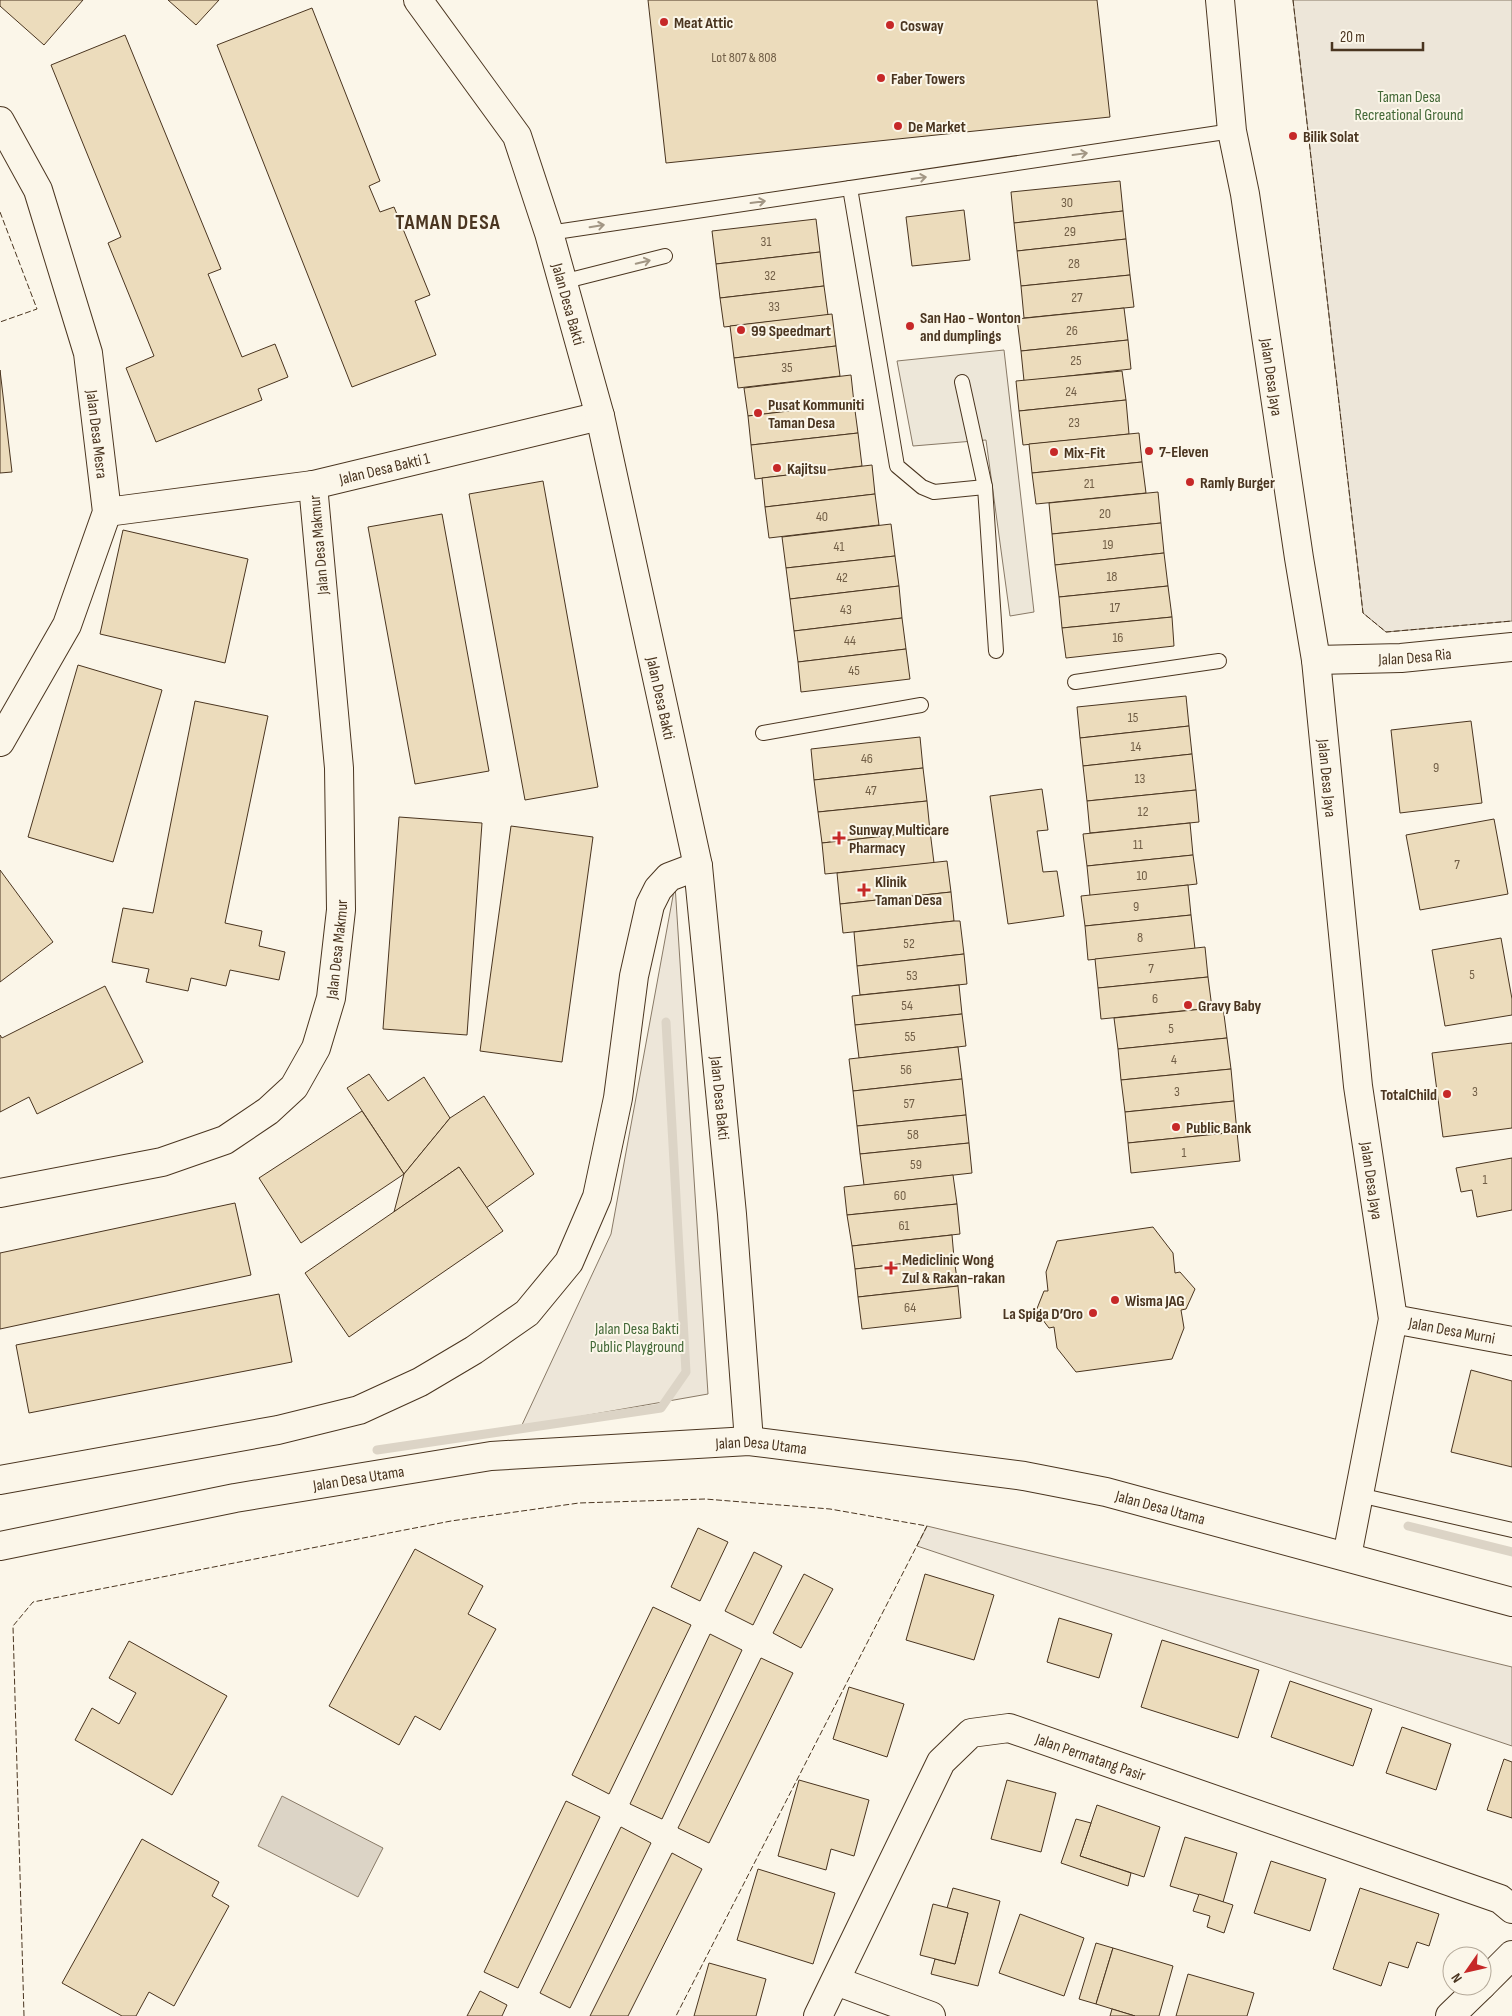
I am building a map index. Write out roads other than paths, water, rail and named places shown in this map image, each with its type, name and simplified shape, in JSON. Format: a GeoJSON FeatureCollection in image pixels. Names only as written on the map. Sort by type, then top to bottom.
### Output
{"type":"FeatureCollection","features":[{"type":"Feature","properties":{"kind":"street","name":"Jalan Desa Bakti"},"geometry":{"type":"LineString","coordinates":[[418,0],[517,136],[549,233],[600,416],[698,866],[732,1214],[749,1441]]}},
{"type":"Feature","properties":{"kind":"street","name":"Jalan Desa Jaya"},"geometry":{"type":"LineString","coordinates":[[1220,0],[1232,131],[1245,194],[1298,558],[1316,660],[1358,1086],[1393,1319],[1347,1556]]}},
{"type":"Feature","properties":{"kind":"street","name":"Jalan Desa Mesra"},"geometry":{"type":"LineString","coordinates":[[0,121],[38,190],[88,353],[107,512],[67,625],[0,742]]}},
{"type":"Feature","properties":{"kind":"street","name":"Jalan Desa Bakti 1"},"geometry":{"type":"LineString","coordinates":[[107,512],[313,485],[600,416]]}},
{"type":"Feature","properties":{"kind":"street","name":"Jalan Desa Makmur"},"geometry":{"type":"LineString","coordinates":[[0,1193],[162,1162],[225,1140],[268,1112],[294,1087],[316,1048],[331,998],[341,910],[339,768],[313,485]]}},
{"type":"Feature","properties":{"kind":"street","name":"Jalan Desa Ria"},"geometry":{"type":"LineString","coordinates":[[1316,660],[1402,658],[1512,647]]}},
{"type":"Feature","properties":{"kind":"street"},"geometry":{"type":"LineString","coordinates":[[0,1480],[278,1430],[359,1410],[420,1382],[474,1350],[527,1313],[569,1262],[598,1197],[618,1098],[634,976],[650,905],[658,889],[669,877],[698,866]]}},
{"type":"Feature","properties":{"kind":"street","name":"Jalan Desa Murni"},"geometry":{"type":"LineString","coordinates":[[1393,1319],[1512,1341]]}},
{"type":"Feature","properties":{"kind":"street","name":"Jalan Desa Utama"},"geometry":{"type":"LineString","coordinates":[[0,1546],[235,1498],[491,1456],[749,1441],[1024,1476],[1106,1492],[1512,1602]]}},
{"type":"Feature","properties":{"kind":"street","name":"Jalan Permatang Pasir"},"geometry":{"type":"LineString","coordinates":[[818,2016],[942,1762],[971,1733],[1008,1728],[1500,1899],[1512,1909]]}},
{"type":"Feature","properties":{"kind":"street"},"geometry":{"type":"LineString","coordinates":[[1492,1974],[1512,1955]]}},
{"type":"Feature","properties":{"kind":"street"},"geometry":{"type":"LineString","coordinates":[[836,1981],[931,2016]]}},
{"type":"Feature","properties":{"kind":"street"},"geometry":{"type":"LineString","coordinates":[[1450,2016],[1470,1996]]}},
{"type":"Feature","properties":{"kind":"lane"},"geometry":{"type":"LineString","coordinates":[[549,233],[1232,131]]}},
{"type":"Feature","properties":{"kind":"lane"},"geometry":{"type":"LineString","coordinates":[[850,188],[897,466],[922,487],[934,492],[985,486]]}},
{"type":"Feature","properties":{"kind":"lane"},"geometry":{"type":"LineString","coordinates":[[562,282],[666,256]]}},
{"type":"Feature","properties":{"kind":"lane"},"geometry":{"type":"LineString","coordinates":[[962,382],[985,486],[996,651]]}},
{"type":"Feature","properties":{"kind":"lane"},"geometry":{"type":"LineString","coordinates":[[1075,682],[1219,661]]}},
{"type":"Feature","properties":{"kind":"lane"},"geometry":{"type":"LineString","coordinates":[[763,733],[920,705]]}},
{"type":"Feature","properties":{"kind":"lane"},"geometry":{"type":"LineString","coordinates":[[1359,1495],[1512,1530]]}},
{"type":"Feature","properties":{"kind":"waterway"},"geometry":{"type":"LineString","coordinates":[[377,1450],[661,1408],[686,1372],[666,1022]]}},
{"type":"Feature","properties":{"kind":"waterway"},"geometry":{"type":"LineString","coordinates":[[1408,1526],[1512,1552]]}},
{"type":"Feature","properties":{"kind":"place","name":"Meat Attic"},"geometry":{"type":"Point","coordinates":[664,22]}},
{"type":"Feature","properties":{"kind":"place","name":"Cosway"},"geometry":{"type":"Point","coordinates":[890,25]}},
{"type":"Feature","properties":{"kind":"place","name":"Faber Towers"},"geometry":{"type":"Point","coordinates":[881,78]}},
{"type":"Feature","properties":{"kind":"place","name":"De Market"},"geometry":{"type":"Point","coordinates":[898,126]}},
{"type":"Feature","properties":{"kind":"place","name":"Bilik Solat"},"geometry":{"type":"Point","coordinates":[1293,136]}},
{"type":"Feature","properties":{"kind":"place","name":"San Hao - Wonton and dumplings"},"geometry":{"type":"Point","coordinates":[910,326]}},
{"type":"Feature","properties":{"kind":"place","name":"99 Speedmart"},"geometry":{"type":"Point","coordinates":[741,330]}},
{"type":"Feature","properties":{"kind":"place","name":"Pusat Kommuniti Taman Desa"},"geometry":{"type":"Point","coordinates":[758,413]}},
{"type":"Feature","properties":{"kind":"place","name":"7-Eleven"},"geometry":{"type":"Point","coordinates":[1149,451]}},
{"type":"Feature","properties":{"kind":"place","name":"Mix-Fit"},"geometry":{"type":"Point","coordinates":[1054,452]}},
{"type":"Feature","properties":{"kind":"place","name":"Kajitsu"},"geometry":{"type":"Point","coordinates":[777,468]}},
{"type":"Feature","properties":{"kind":"place","name":"Ramly Burger"},"geometry":{"type":"Point","coordinates":[1190,482]}},
{"type":"Feature","properties":{"kind":"place","name":"Sunway Multicare Pharmacy"},"geometry":{"type":"Point","coordinates":[839,838]}},
{"type":"Feature","properties":{"kind":"place","name":"Klinik Taman Desa"},"geometry":{"type":"Point","coordinates":[864,890]}},
{"type":"Feature","properties":{"kind":"place","name":"Gravy Baby"},"geometry":{"type":"Point","coordinates":[1188,1005]}},
{"type":"Feature","properties":{"kind":"place","name":"TotalChild"},"geometry":{"type":"Point","coordinates":[1447,1094]}},
{"type":"Feature","properties":{"kind":"place","name":"Public Bank"},"geometry":{"type":"Point","coordinates":[1176,1127]}},
{"type":"Feature","properties":{"kind":"place","name":"Mediclinic Wong Zul & Rakan-rakan"},"geometry":{"type":"Point","coordinates":[891,1268]}},
{"type":"Feature","properties":{"kind":"place","name":"Wisma JAG"},"geometry":{"type":"Point","coordinates":[1115,1300]}},
{"type":"Feature","properties":{"kind":"place","name":"La Spiga D’Oro"},"geometry":{"type":"Point","coordinates":[1093,1313]}},
{"type":"Feature","properties":{"kind":"district","name":"TAMAN DESA"},"geometry":{"type":"Point","coordinates":[448,222]}},
{"type":"Feature","properties":{"kind":"park label","name":"Taman Desa Recreational Ground"},"geometry":{"type":"Point","coordinates":[1409,105]}},
{"type":"Feature","properties":{"kind":"park label","name":"Jalan Desa Bakti Public Playground"},"geometry":{"type":"Point","coordinates":[637,1337]}}]}
